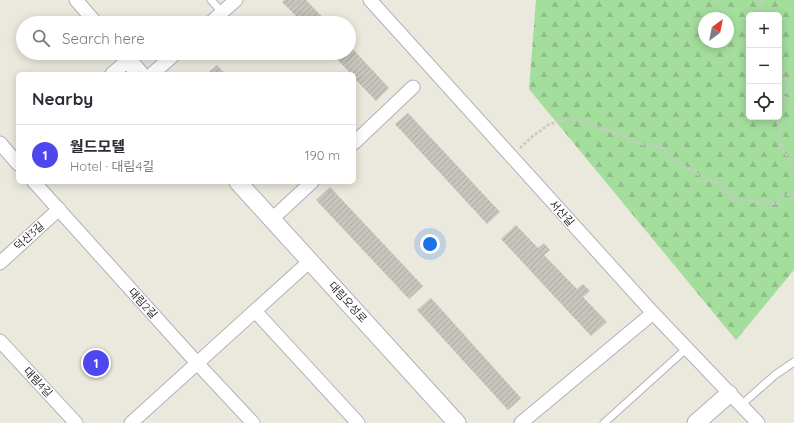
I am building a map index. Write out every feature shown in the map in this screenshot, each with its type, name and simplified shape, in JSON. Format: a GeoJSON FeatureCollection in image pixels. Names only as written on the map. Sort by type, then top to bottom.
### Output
{"type":"FeatureCollection","features":[{"type":"Feature","properties":{"kind":"street"},"geometry":{"type":"LineString","coordinates":[[76,0],[90,16]]}},
{"type":"Feature","properties":{"kind":"street"},"geometry":{"type":"LineString","coordinates":[[218,16],[236,0]]}},
{"type":"Feature","properties":{"kind":"street","name":"서산길"},"geometry":{"type":"LineString","coordinates":[[370,0],[653,314],[758,423]]}},
{"type":"Feature","properties":{"kind":"street"},"geometry":{"type":"LineString","coordinates":[[113,72],[122,60]]}},
{"type":"Feature","properties":{"kind":"street"},"geometry":{"type":"LineString","coordinates":[[128,60],[138,72]]}},
{"type":"Feature","properties":{"kind":"street"},"geometry":{"type":"LineString","coordinates":[[154,72],[168,60]]}},
{"type":"Feature","properties":{"kind":"street"},"geometry":{"type":"LineString","coordinates":[[356,141],[413,87]]}},
{"type":"Feature","properties":{"kind":"street"},"geometry":{"type":"LineString","coordinates":[[0,143],[16,161]]}},
{"type":"Feature","properties":{"kind":"street","name":"대림2길"},"geometry":{"type":"LineString","coordinates":[[36,184],[253,423]]}},
{"type":"Feature","properties":{"kind":"street","name":"대림오성로"},"geometry":{"type":"LineString","coordinates":[[240,184],[458,423]]}},
{"type":"Feature","properties":{"kind":"street"},"geometry":{"type":"LineString","coordinates":[[272,219],[310,184]]}},
{"type":"Feature","properties":{"kind":"street","name":"덕산3길"},"geometry":{"type":"LineString","coordinates":[[0,263],[59,210]]}},
{"type":"Feature","properties":{"kind":"street"},"geometry":{"type":"LineString","coordinates":[[131,423],[310,261]]}},
{"type":"Feature","properties":{"kind":"street"},"geometry":{"type":"LineString","coordinates":[[255,311],[358,423]]}},
{"type":"Feature","properties":{"kind":"street"},"geometry":{"type":"LineString","coordinates":[[521,423],[653,314]]}},
{"type":"Feature","properties":{"kind":"street","name":"대림4길"},"geometry":{"type":"LineString","coordinates":[[0,341],[76,423]]}},
{"type":"Feature","properties":{"kind":"street"},"geometry":{"type":"LineString","coordinates":[[696,423],[735,400]]}},
{"type":"Feature","properties":{"kind":"lane"},"geometry":{"type":"LineString","coordinates":[[211,0],[222,12]]}},
{"type":"Feature","properties":{"kind":"lane"},"geometry":{"type":"LineString","coordinates":[[604,423],[686,349]]}},
{"type":"Feature","properties":{"kind":"lane"},"geometry":{"type":"LineString","coordinates":[[735,400],[794,362]]}},
{"type":"Feature","properties":{"kind":"path"},"geometry":{"type":"LineString","coordinates":[[761,0],[762,12]]}},
{"type":"Feature","properties":{"kind":"path"},"geometry":{"type":"LineString","coordinates":[[782,69],[787,88],[778,121],[782,148],[794,166]]}},
{"type":"Feature","properties":{"kind":"path"},"geometry":{"type":"LineString","coordinates":[[508,153],[520,148],[533,136],[548,126],[567,118],[591,124],[647,146],[663,148],[680,164],[719,184],[732,198],[778,204],[783,195],[794,194]]}},
{"type":"Feature","properties":{"kind":"green space"},"geometry":{"type":"Polygon","coordinates":[[[536,0],[794,0],[794,270],[736,340],[529,89],[536,0]]]}},
{"type":"Feature","properties":{"kind":"building"},"geometry":{"type":"Polygon","coordinates":[[[284,0],[306,0],[321,16],[296,16],[282,2],[284,0]]]}},
{"type":"Feature","properties":{"kind":"building"},"geometry":{"type":"Polygon","coordinates":[[[356,53],[389,88],[376,101],[356,80],[356,72],[349,72],[338,60],[356,60],[356,53]]]}},
{"type":"Feature","properties":{"kind":"building"},"geometry":{"type":"Polygon","coordinates":[[[217,65],[223,72],[209,72],[217,65]]]}},
{"type":"Feature","properties":{"kind":"building"},"geometry":{"type":"Polygon","coordinates":[[[408,113],[500,212],[487,224],[395,124],[408,113]]]}},
{"type":"Feature","properties":{"kind":"building"},"geometry":{"type":"Polygon","coordinates":[[[330,187],[423,286],[409,299],[316,200],[330,187]]]}},
{"type":"Feature","properties":{"kind":"building"},"geometry":{"type":"Polygon","coordinates":[[[516,225],[538,248],[544,243],[550,250],[544,255],[577,289],[583,284],[590,291],[583,297],[607,322],[591,336],[501,239],[516,225]]]}},
{"type":"Feature","properties":{"kind":"building"},"geometry":{"type":"Polygon","coordinates":[[[431,298],[521,398],[508,410],[417,310],[431,298]]]}},
{"type":"Feature","properties":{"kind":"place","name":"월드모텔"},"geometry":{"type":"Point","coordinates":[96,363]}}]}
